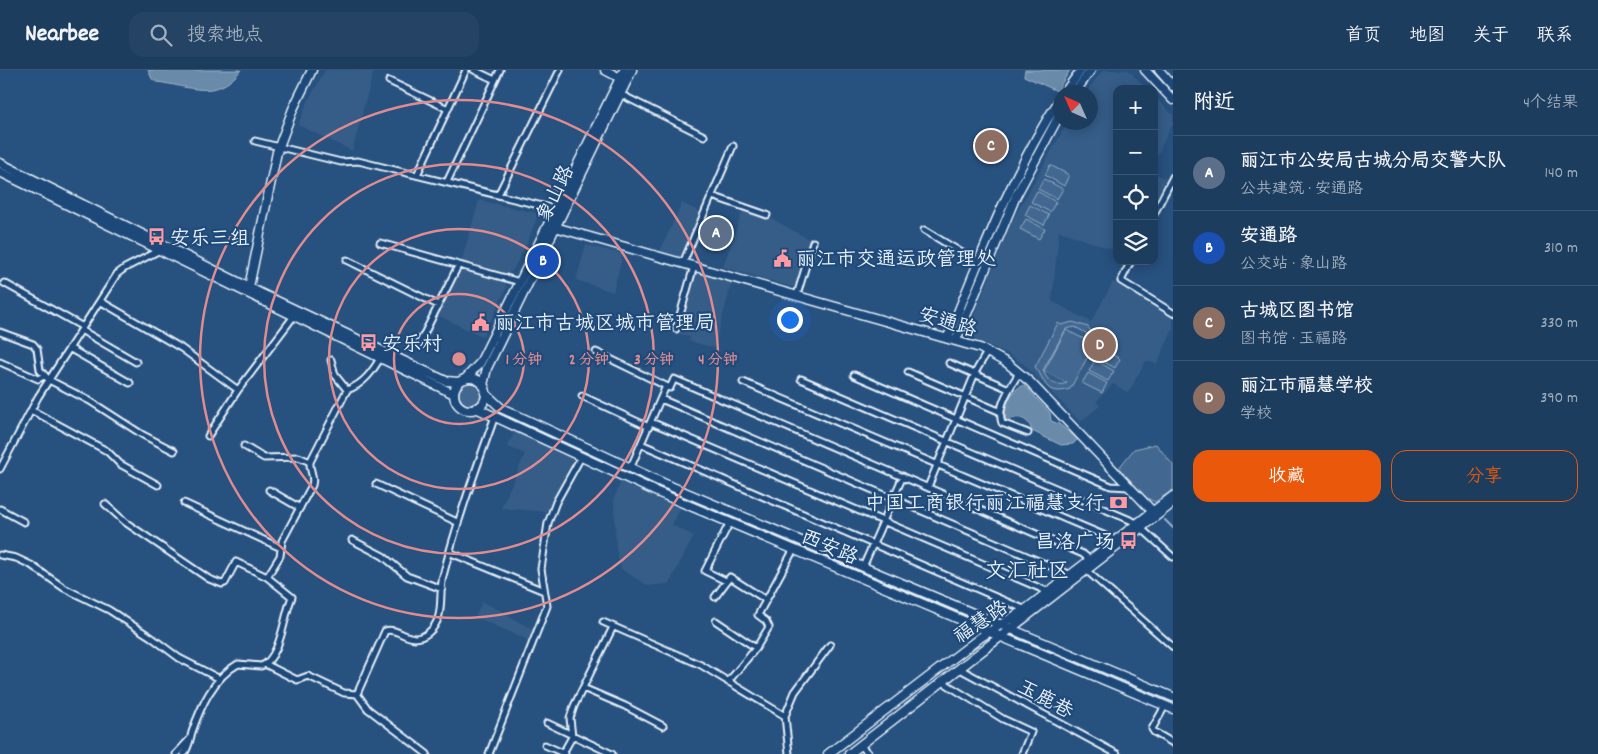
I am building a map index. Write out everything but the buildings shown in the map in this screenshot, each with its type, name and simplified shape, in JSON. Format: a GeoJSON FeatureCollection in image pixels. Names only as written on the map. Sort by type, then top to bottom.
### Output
{"type":"FeatureCollection","features":[{"type":"Feature","properties":{"kind":"street"},"geometry":{"type":"LineString","coordinates":[[248,287],[278,147],[298,97],[312,70]]}},
{"type":"Feature","properties":{"kind":"street"},"geometry":{"type":"LineString","coordinates":[[416,175],[466,70]]}},
{"type":"Feature","properties":{"kind":"street"},"geometry":{"type":"LineString","coordinates":[[474,70],[495,80]]}},
{"type":"Feature","properties":{"kind":"street"},"geometry":{"type":"LineString","coordinates":[[447,182],[500,70]]}},
{"type":"Feature","properties":{"kind":"street"},"geometry":{"type":"LineString","coordinates":[[498,195],[560,70]]}},
{"type":"Feature","properties":{"kind":"street"},"geometry":{"type":"LineString","coordinates":[[605,70],[620,78]]}},
{"type":"Feature","properties":{"kind":"street","name":"象山路"},"geometry":{"type":"LineString","coordinates":[[462,381],[480,363],[624,70]]}},
{"type":"Feature","properties":{"kind":"street","name":"象山路"},"geometry":{"type":"LineString","coordinates":[[484,389],[486,368],[632,70]]}},
{"type":"Feature","properties":{"kind":"street"},"geometry":{"type":"LineString","coordinates":[[1070,85],[1081,70]]}},
{"type":"Feature","properties":{"kind":"street"},"geometry":{"type":"LineString","coordinates":[[1079,85],[1091,70]]}},
{"type":"Feature","properties":{"kind":"street"},"geometry":{"type":"LineString","coordinates":[[1145,70],[1173,100]]}},
{"type":"Feature","properties":{"kind":"street"},"geometry":{"type":"LineString","coordinates":[[1159,70],[1173,86]]}},
{"type":"Feature","properties":{"kind":"street"},"geometry":{"type":"LineString","coordinates":[[389,81],[448,109]]}},
{"type":"Feature","properties":{"kind":"street"},"geometry":{"type":"LineString","coordinates":[[620,94],[704,136]]}},
{"type":"Feature","properties":{"kind":"street"},"geometry":{"type":"LineString","coordinates":[[952,338],[979,263],[1008,193],[1053,111]]}},
{"type":"Feature","properties":{"kind":"street"},"geometry":{"type":"LineString","coordinates":[[952,338],[1016,196],[1053,127]]}},
{"type":"Feature","properties":{"kind":"street"},"geometry":{"type":"LineString","coordinates":[[255,141],[341,162],[358,161],[555,209]]}},
{"type":"Feature","properties":{"kind":"street"},"geometry":{"type":"LineString","coordinates":[[683,263],[733,146]]}},
{"type":"Feature","properties":{"kind":"street"},"geometry":{"type":"LineString","coordinates":[[0,164],[24,180],[164,250],[294,316],[382,354],[448,382],[475,379],[484,389],[482,404],[469,410],[462,408],[457,403],[454,394],[382,354],[248,287],[164,250],[122,270],[69,348],[46,378],[0,469]]}},
{"type":"Feature","properties":{"kind":"street"},"geometry":{"type":"LineString","coordinates":[[0,172],[24,180]]}},
{"type":"Feature","properties":{"kind":"street"},"geometry":{"type":"LineString","coordinates":[[1158,206],[1173,177]]}},
{"type":"Feature","properties":{"kind":"street"},"geometry":{"type":"LineString","coordinates":[[712,196],[767,215]]}},
{"type":"Feature","properties":{"kind":"street","name":"安通路"},"geometry":{"type":"LineString","coordinates":[[555,227],[952,338],[987,352],[1019,373],[1037,389],[1155,514]]}},
{"type":"Feature","properties":{"kind":"street"},"geometry":{"type":"LineString","coordinates":[[924,230],[979,263]]}},
{"type":"Feature","properties":{"kind":"street"},"geometry":{"type":"LineString","coordinates":[[798,295],[813,242]]}},
{"type":"Feature","properties":{"kind":"street"},"geometry":{"type":"LineString","coordinates":[[380,243],[520,282]]}},
{"type":"Feature","properties":{"kind":"street"},"geometry":{"type":"LineString","coordinates":[[347,260],[438,305]]}},
{"type":"Feature","properties":{"kind":"street"},"geometry":{"type":"LineString","coordinates":[[1129,265],[1121,281],[1173,313]]}},
{"type":"Feature","properties":{"kind":"street"},"geometry":{"type":"LineString","coordinates":[[419,344],[458,266]]}},
{"type":"Feature","properties":{"kind":"street"},"geometry":{"type":"LineString","coordinates":[[676,329],[694,266]]}},
{"type":"Feature","properties":{"kind":"street"},"geometry":{"type":"LineString","coordinates":[[4,283],[136,362]]}},
{"type":"Feature","properties":{"kind":"street"},"geometry":{"type":"LineString","coordinates":[[100,301],[181,348],[238,390]]}},
{"type":"Feature","properties":{"kind":"street"},"geometry":{"type":"LineString","coordinates":[[208,436],[238,390],[294,316]]}},
{"type":"Feature","properties":{"kind":"street"},"geometry":{"type":"LineString","coordinates":[[0,332],[33,344],[37,349],[39,367],[46,378],[90,401],[143,435],[174,451]]}},
{"type":"Feature","properties":{"kind":"street"},"geometry":{"type":"LineString","coordinates":[[69,348],[130,383]]}},
{"type":"Feature","properties":{"kind":"street"},"geometry":{"type":"LineString","coordinates":[[596,352],[670,388],[674,379],[903,476],[1082,554],[1090,560]]}},
{"type":"Feature","properties":{"kind":"street"},"geometry":{"type":"LineString","coordinates":[[928,487],[974,374],[987,352]]}},
{"type":"Feature","properties":{"kind":"street"},"geometry":{"type":"LineString","coordinates":[[267,577],[280,556],[282,541],[314,480],[310,462],[347,390],[360,384],[382,354]]}},
{"type":"Feature","properties":{"kind":"street"},"geometry":{"type":"LineString","coordinates":[[331,360],[334,375],[347,390]]}},
{"type":"Feature","properties":{"kind":"street"},"geometry":{"type":"LineString","coordinates":[[0,362],[38,379],[46,378]]}},
{"type":"Feature","properties":{"kind":"street"},"geometry":{"type":"LineString","coordinates":[[949,363],[1009,389]]}},
{"type":"Feature","properties":{"kind":"street"},"geometry":{"type":"LineString","coordinates":[[908,372],[1000,412]]}},
{"type":"Feature","properties":{"kind":"street"},"geometry":{"type":"LineString","coordinates":[[1019,373],[1009,389],[1000,412],[1002,423],[1028,433]]}},
{"type":"Feature","properties":{"kind":"street"},"geometry":{"type":"LineString","coordinates":[[854,375],[1111,486],[1129,487]]}},
{"type":"Feature","properties":{"kind":"street"},"geometry":{"type":"LineString","coordinates":[[801,379],[1139,526],[1173,557]]}},
{"type":"Feature","properties":{"kind":"street"},"geometry":{"type":"LineString","coordinates":[[454,394],[462,381]]}},
{"type":"Feature","properties":{"kind":"street"},"geometry":{"type":"LineString","coordinates":[[743,382],[1116,540]]}},
{"type":"Feature","properties":{"kind":"street"},"geometry":{"type":"LineString","coordinates":[[630,469],[666,386]]}},
{"type":"Feature","properties":{"kind":"street","name":"西安路"},"geometry":{"type":"LineString","coordinates":[[484,389],[500,408],[630,469],[1173,698]]}},
{"type":"Feature","properties":{"kind":"street"},"geometry":{"type":"LineString","coordinates":[[582,396],[1049,592]]}},
{"type":"Feature","properties":{"kind":"street"},"geometry":{"type":"LineString","coordinates":[[661,400],[1071,575]]}},
{"type":"Feature","properties":{"kind":"street","name":"西安路"},"geometry":{"type":"LineString","coordinates":[[476,408],[581,458],[1173,709]]}},
{"type":"Feature","properties":{"kind":"street"},"geometry":{"type":"LineString","coordinates":[[31,410],[107,452],[120,464],[158,485]]}},
{"type":"Feature","properties":{"kind":"street"},"geometry":{"type":"LineString","coordinates":[[357,694],[385,631],[390,630],[412,638],[426,634],[433,628],[441,609],[443,576],[451,553],[457,522],[495,416]]}},
{"type":"Feature","properties":{"kind":"street"},"geometry":{"type":"LineString","coordinates":[[641,444],[1026,610]]}},
{"type":"Feature","properties":{"kind":"street"},"geometry":{"type":"LineString","coordinates":[[244,446],[264,458],[299,456],[310,462]]}},
{"type":"Feature","properties":{"kind":"street"},"geometry":{"type":"LineString","coordinates":[[489,754],[547,606],[541,562],[548,523],[556,502],[581,458]]}},
{"type":"Feature","properties":{"kind":"street"},"geometry":{"type":"LineString","coordinates":[[863,567],[903,476]]}},
{"type":"Feature","properties":{"kind":"street"},"geometry":{"type":"LineString","coordinates":[[376,484],[457,522]]}},
{"type":"Feature","properties":{"kind":"street"},"geometry":{"type":"LineString","coordinates":[[269,490],[300,508]]}},
{"type":"Feature","properties":{"kind":"street","name":"福慧路"},"geometry":{"type":"LineString","coordinates":[[1155,514],[1173,496]]}},
{"type":"Feature","properties":{"kind":"street"},"geometry":{"type":"LineString","coordinates":[[184,503],[281,548]]}},
{"type":"Feature","properties":{"kind":"street","name":"福慧路"},"geometry":{"type":"LineString","coordinates":[[848,754],[1001,637],[1139,526],[1173,503]]}},
{"type":"Feature","properties":{"kind":"street"},"geometry":{"type":"LineString","coordinates":[[105,504],[125,522],[215,582],[222,584],[227,582],[236,562],[267,577],[292,597],[286,611],[283,634],[265,664],[261,666],[238,664],[220,679],[200,710],[188,748],[184,754]]}},
{"type":"Feature","properties":{"kind":"street"},"geometry":{"type":"LineString","coordinates":[[0,509],[24,522]]}},
{"type":"Feature","properties":{"kind":"street"},"geometry":{"type":"LineString","coordinates":[[726,581],[705,571],[730,522]]}},
{"type":"Feature","properties":{"kind":"street","name":"福慧路"},"geometry":{"type":"LineString","coordinates":[[828,754],[990,632],[1026,610],[1116,540],[1139,526]]}},
{"type":"Feature","properties":{"kind":"street"},"geometry":{"type":"LineString","coordinates":[[352,540],[383,556],[407,576],[442,589]]}},
{"type":"Feature","properties":{"kind":"street"},"geometry":{"type":"LineString","coordinates":[[728,682],[756,648],[769,627],[766,621],[758,615],[794,549]]}},
{"type":"Feature","properties":{"kind":"street"},"geometry":{"type":"LineString","coordinates":[[451,553],[544,591]]}},
{"type":"Feature","properties":{"kind":"street"},"geometry":{"type":"LineString","coordinates":[[0,555],[16,558],[31,565],[64,588],[109,610],[179,658],[220,679]]}},
{"type":"Feature","properties":{"kind":"street"},"geometry":{"type":"LineString","coordinates":[[1086,570],[1173,647]]}},
{"type":"Feature","properties":{"kind":"street"},"geometry":{"type":"LineString","coordinates":[[716,597],[726,581],[729,578],[734,578],[766,600]]}},
{"type":"Feature","properties":{"kind":"street"},"geometry":{"type":"LineString","coordinates":[[716,621],[756,648]]}},
{"type":"Feature","properties":{"kind":"street"},"geometry":{"type":"LineString","coordinates":[[603,622],[701,665],[785,716]]}},
{"type":"Feature","properties":{"kind":"street"},"geometry":{"type":"LineString","coordinates":[[545,745],[554,752],[564,754],[572,734],[570,718],[613,627]]}},
{"type":"Feature","properties":{"kind":"street"},"geometry":{"type":"LineString","coordinates":[[789,754],[785,716],[795,692],[830,645]]}},
{"type":"Feature","properties":{"kind":"street"},"geometry":{"type":"LineString","coordinates":[[265,664],[297,680],[308,676],[344,693],[357,694],[368,709],[427,754]]}},
{"type":"Feature","properties":{"kind":"street","name":"玉鹿巷"},"geometry":{"type":"LineString","coordinates":[[960,669],[1117,754]]}},
{"type":"Feature","properties":{"kind":"street"},"geometry":{"type":"LineString","coordinates":[[943,682],[1003,719],[1031,732],[1022,754]]}},
{"type":"Feature","properties":{"kind":"street"},"geometry":{"type":"LineString","coordinates":[[583,688],[625,706],[662,726]]}},
{"type":"Feature","properties":{"kind":"street"},"geometry":{"type":"LineString","coordinates":[[1165,706],[1152,729],[1173,743]]}},
{"type":"Feature","properties":{"kind":"street"},"geometry":{"type":"LineString","coordinates":[[547,723],[612,754]]}},
{"type":"Feature","properties":{"kind":"street"},"geometry":{"type":"LineString","coordinates":[[176,754],[190,739]]}},
{"type":"Feature","properties":{"kind":"street"},"geometry":{"type":"LineString","coordinates":[[860,745],[869,754]]}},
{"type":"Feature","properties":{"kind":"shaded area"},"geometry":{"type":"Polygon","coordinates":[[[148,70],[241,70],[232,80],[222,86],[202,90],[157,82],[152,79],[148,70]]]}},
{"type":"Feature","properties":{"kind":"shaded area"},"geometry":{"type":"Polygon","coordinates":[[[325,70],[374,70],[352,151],[298,125],[306,105],[325,70]]]}},
{"type":"Feature","properties":{"kind":"shaded area"},"geometry":{"type":"Polygon","coordinates":[[[1025,70],[1070,70],[1061,85],[1053,85],[1053,89],[1024,76],[1025,70]]]}},
{"type":"Feature","properties":{"kind":"shaded area"},"geometry":{"type":"Polygon","coordinates":[[[1103,70],[1128,70],[1143,85],[1113,85],[1113,250],[1059,231],[1052,301],[1091,322],[1113,282],[1173,316],[1173,329],[1157,364],[1146,361],[1128,393],[1113,384],[1096,402],[1100,406],[1080,422],[1026,366],[1007,353],[976,340],[969,328],[1013,219],[1063,130],[1098,130],[1098,85],[1091,85],[1103,70]]]}},
{"type":"Feature","properties":{"kind":"shaded area"},"geometry":{"type":"Polygon","coordinates":[[[1158,100],[1173,115],[1173,125],[1158,154],[1158,100]]]}},
{"type":"Feature","properties":{"kind":"shaded area"},"geometry":{"type":"Polygon","coordinates":[[[1050,165],[1069,175],[1064,186],[1045,175],[1050,165]]]}},
{"type":"Feature","properties":{"kind":"shaded area"},"geometry":{"type":"Polygon","coordinates":[[[1158,175],[1166,179],[1158,195],[1158,175]]]}},
{"type":"Feature","properties":{"kind":"shaded area"},"geometry":{"type":"Polygon","coordinates":[[[1044,179],[1063,189],[1057,199],[1038,189],[1044,179]]]}},
{"type":"Feature","properties":{"kind":"shaded area"},"geometry":{"type":"Polygon","coordinates":[[[1037,191],[1056,202],[1050,212],[1031,202],[1037,191]]]}},
{"type":"Feature","properties":{"kind":"shaded area"},"geometry":{"type":"Polygon","coordinates":[[[479,200],[537,213],[537,218],[524,250],[512,271],[504,276],[461,263],[479,200]]]}},
{"type":"Feature","properties":{"kind":"shaded area"},"geometry":{"type":"Polygon","coordinates":[[[682,203],[702,213],[682,259],[660,251],[682,203]]]}},
{"type":"Feature","properties":{"kind":"shaded area"},"geometry":{"type":"Polygon","coordinates":[[[1030,205],[1049,215],[1044,225],[1025,215],[1030,205]]]}},
{"type":"Feature","properties":{"kind":"shaded area"},"geometry":{"type":"Polygon","coordinates":[[[743,209],[773,219],[810,240],[796,288],[723,267],[743,209]]]}},
{"type":"Feature","properties":{"kind":"shaded area"},"geometry":{"type":"Polygon","coordinates":[[[1026,219],[1045,229],[1039,239],[1020,229],[1026,219]]]}},
{"type":"Feature","properties":{"kind":"shaded area"},"geometry":{"type":"Polygon","coordinates":[[[586,245],[623,254],[613,292],[576,280],[586,245]]]}},
{"type":"Feature","properties":{"kind":"shaded area"},"geometry":{"type":"Polygon","coordinates":[[[458,268],[504,281],[507,287],[483,337],[435,314],[458,268]]]}},
{"type":"Feature","properties":{"kind":"shaded area"},"geometry":{"type":"Polygon","coordinates":[[[693,272],[732,283],[714,348],[689,341],[690,337],[676,333],[693,272]]]}},
{"type":"Feature","properties":{"kind":"shaded area"},"geometry":{"type":"Polygon","coordinates":[[[1073,322],[1088,327],[1097,340],[1070,389],[1055,391],[1046,386],[1035,367],[1058,323],[1061,325],[1073,322]],[[1075,327],[1066,329],[1043,370],[1049,380],[1056,384],[1067,383],[1044,371],[1066,330],[1090,342],[1086,333],[1075,327]]]}},
{"type":"Feature","properties":{"kind":"shaded area"},"geometry":{"type":"Polygon","coordinates":[[[1101,348],[1120,359],[1115,368],[1096,358],[1101,348]]]}},
{"type":"Feature","properties":{"kind":"shaded area"},"geometry":{"type":"Polygon","coordinates":[[[1095,360],[1114,371],[1108,381],[1089,371],[1095,360]]]}},
{"type":"Feature","properties":{"kind":"shaded area"},"geometry":{"type":"Polygon","coordinates":[[[1088,373],[1107,383],[1102,393],[1082,383],[1088,373]]]}},
{"type":"Feature","properties":{"kind":"shaded area"},"geometry":{"type":"Polygon","coordinates":[[[466,383],[474,383],[481,390],[481,398],[474,405],[466,405],[459,398],[459,390],[466,383]]]}},
{"type":"Feature","properties":{"kind":"shaded area"},"geometry":{"type":"Polygon","coordinates":[[[1024,385],[1050,413],[1051,421],[1059,424],[1078,439],[1073,444],[1061,445],[1032,431],[1029,423],[1023,419],[1016,418],[1008,421],[1005,419],[1009,399],[1015,390],[1024,385]]]}},
{"type":"Feature","properties":{"kind":"shaded area"},"geometry":{"type":"Polygon","coordinates":[[[497,410],[632,474],[978,621],[975,623],[644,482],[496,413],[497,410]]]}},
{"type":"Feature","properties":{"kind":"shaded area"},"geometry":{"type":"Polygon","coordinates":[[[514,432],[573,459],[547,512],[501,508],[525,454],[508,447],[514,432]]]}},
{"type":"Feature","properties":{"kind":"shaded area"},"geometry":{"type":"Polygon","coordinates":[[[1156,444],[1173,465],[1173,490],[1155,502],[1147,498],[1118,469],[1134,449],[1156,444]]]}},
{"type":"Feature","properties":{"kind":"shaded area"},"geometry":{"type":"Polygon","coordinates":[[[621,481],[680,509],[672,525],[694,536],[669,584],[648,586],[621,569],[616,549],[614,498],[621,481]]]}},
{"type":"Feature","properties":{"kind":"shaded area"},"geometry":{"type":"Polygon","coordinates":[[[482,602],[510,615],[509,617],[533,629],[528,640],[475,617],[482,602]]]}},
{"type":"Feature","properties":{"kind":"shaded area"},"geometry":{"type":"Polygon","coordinates":[[[1024,639],[1173,702],[1173,707],[1021,643],[1024,639]]]}},
{"type":"Feature","properties":{"kind":"waterway"},"geometry":{"type":"LineString","coordinates":[[1165,520],[1173,528]]}},
{"type":"Feature","properties":{"kind":"place","name":"古城区图书馆"},"geometry":{"type":"Point","coordinates":[991,146]}},
{"type":"Feature","properties":{"kind":"place","name":"丽江市公安局古城分局交警大队"},"geometry":{"type":"Point","coordinates":[716,233]}},
{"type":"Feature","properties":{"kind":"place","name":"安乐三组"},"geometry":{"type":"Point","coordinates":[156,237]}},
{"type":"Feature","properties":{"kind":"place","name":"丽江市交通运政管理处"},"geometry":{"type":"Point","coordinates":[782,258]}},
{"type":"Feature","properties":{"kind":"place","name":"安通路"},"geometry":{"type":"Point","coordinates":[543,261]}},
{"type":"Feature","properties":{"kind":"place","name":"丽江市古城区城市管理局"},"geometry":{"type":"Point","coordinates":[481,322]}},
{"type":"Feature","properties":{"kind":"place","name":"安乐村"},"geometry":{"type":"Point","coordinates":[368,343]}},
{"type":"Feature","properties":{"kind":"place","name":"丽江市福慧学校"},"geometry":{"type":"Point","coordinates":[1100,345]}},
{"type":"Feature","properties":{"kind":"place","name":"中国工商银行丽江福慧支行"},"geometry":{"type":"Point","coordinates":[1119,502]}},
{"type":"Feature","properties":{"kind":"place","name":"昌洛广场"},"geometry":{"type":"Point","coordinates":[1129,541]}},
{"type":"Feature","properties":{"kind":"district","name":"文汇社区"},"geometry":{"type":"Point","coordinates":[1027,570]}}]}
